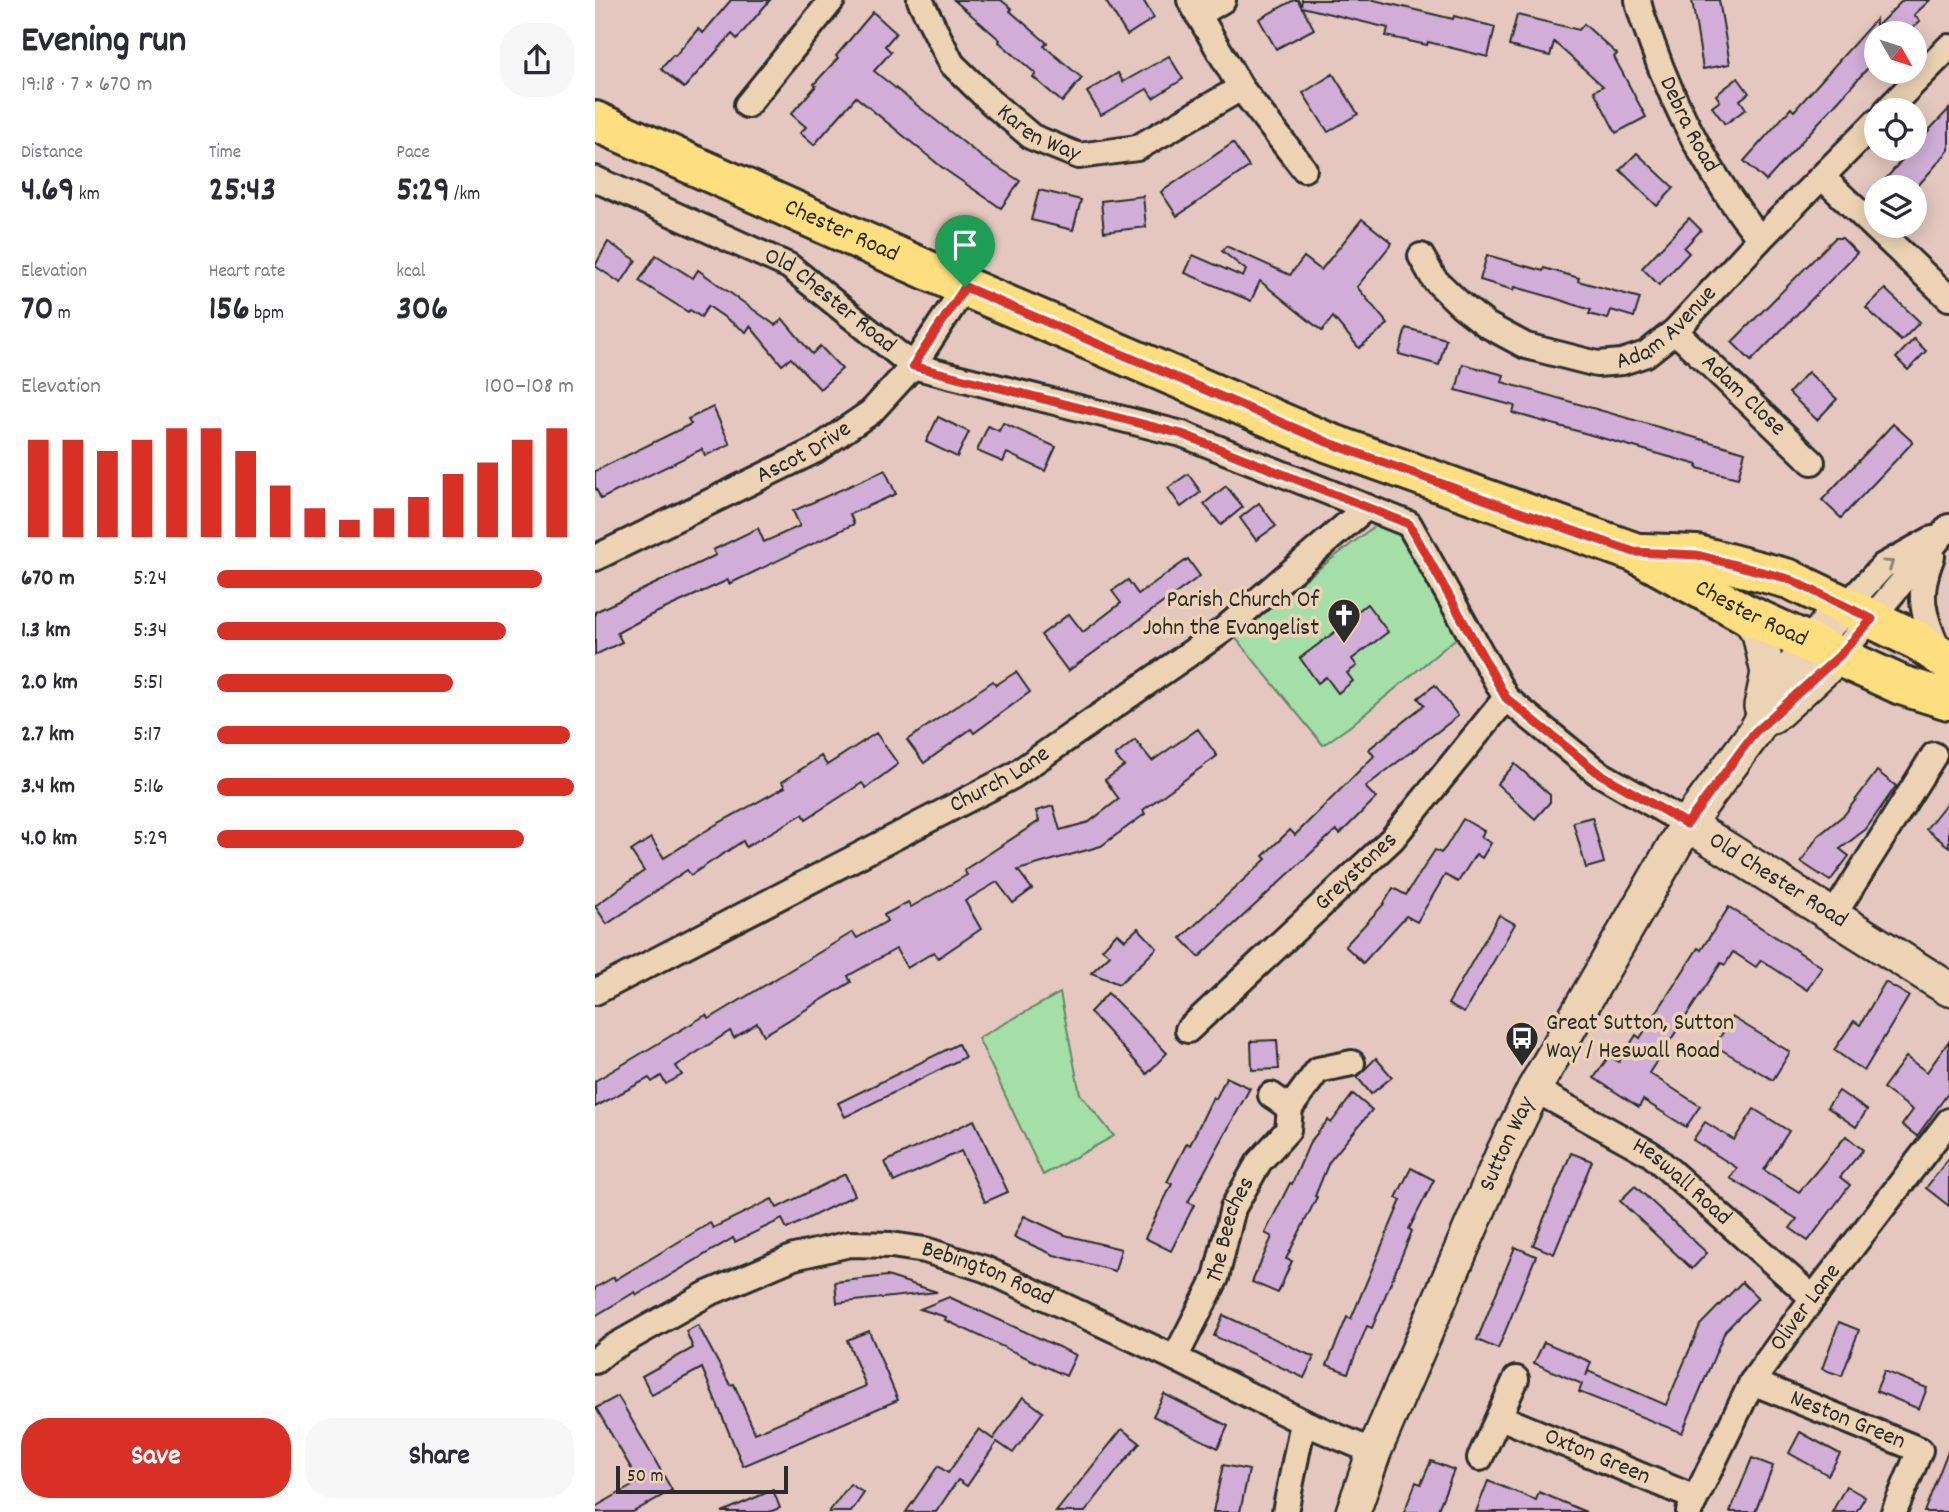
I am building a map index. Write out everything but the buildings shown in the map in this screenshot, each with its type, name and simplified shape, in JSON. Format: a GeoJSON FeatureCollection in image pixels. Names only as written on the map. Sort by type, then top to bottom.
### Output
{"type":"FeatureCollection","features":[{"type":"Feature","properties":{"kind":"main road","name":"Chester Road"},"geometry":{"type":"LineString","coordinates":[[595,121],[965,287],[1327,442],[1634,552],[1747,614],[1842,630]]}},
{"type":"Feature","properties":{"kind":"main road","name":"Chester Road"},"geometry":{"type":"LineString","coordinates":[[1634,552],[1697,555],[1789,579],[1901,685],[1949,700]]}},
{"type":"Feature","properties":{"kind":"main road","name":"Sutton Way"},"geometry":{"type":"LineString","coordinates":[[1747,614],[1759,633],[1768,673],[1755,732]]}},
{"type":"Feature","properties":{"kind":"main road"},"geometry":{"type":"LineString","coordinates":[[1842,630],[1946,669]]}},
{"type":"Feature","properties":{"kind":"main road","name":"Sutton Way"},"geometry":{"type":"LineString","coordinates":[[1353,1512],[1374,1452],[1503,1153],[1534,1089],[1687,824],[1755,732],[1842,630]]}},
{"type":"Feature","properties":{"kind":"main road","name":"Old Chester Road"},"geometry":{"type":"LineString","coordinates":[[1687,824],[1949,989]]}},
{"type":"Feature","properties":{"kind":"street"},"geometry":{"type":"LineString","coordinates":[[747,105],[832,0]]}},
{"type":"Feature","properties":{"kind":"street","name":"Karen Way"},"geometry":{"type":"LineString","coordinates":[[920,0],[952,64],[992,103],[1032,136],[1079,156],[1137,148],[1241,88]]}},
{"type":"Feature","properties":{"kind":"street"},"geometry":{"type":"LineString","coordinates":[[1223,0],[1194,7],[1241,88],[1304,169]]}},
{"type":"Feature","properties":{"kind":"street","name":"Debra Road"},"geometry":{"type":"LineString","coordinates":[[1634,1],[1685,121],[1728,198],[1760,239]]}},
{"type":"Feature","properties":{"kind":"street"},"geometry":{"type":"LineString","coordinates":[[1899,98],[1949,47]]}},
{"type":"Feature","properties":{"kind":"street","name":"Adam Avenue"},"geometry":{"type":"LineString","coordinates":[[1421,256],[1434,279],[1487,326],[1526,346],[1597,364],[1622,362],[1646,354],[1675,331],[1760,239],[1864,134]]}},
{"type":"Feature","properties":{"kind":"street"},"geometry":{"type":"LineString","coordinates":[[1822,177],[1949,299]]}},
{"type":"Feature","properties":{"kind":"street","name":"Old Chester Road"},"geometry":{"type":"LineString","coordinates":[[595,179],[789,267],[913,366],[1182,434],[1409,524],[1506,698],[1597,772],[1687,824]]}},
{"type":"Feature","properties":{"kind":"street","name":"Ascot Drive"},"geometry":{"type":"LineString","coordinates":[[595,558],[816,450],[871,412],[913,366],[965,287]]}},
{"type":"Feature","properties":{"kind":"street","name":"Adam Close"},"geometry":{"type":"LineString","coordinates":[[1675,331],[1812,462]]}},
{"type":"Feature","properties":{"kind":"street","name":"Church Lane"},"geometry":{"type":"LineString","coordinates":[[595,992],[1013,776],[1222,631],[1367,507]]}},
{"type":"Feature","properties":{"kind":"street"},"geometry":{"type":"LineString","coordinates":[[1842,630],[1883,566],[1945,530]]}},
{"type":"Feature","properties":{"kind":"street"},"geometry":{"type":"LineString","coordinates":[[1945,530],[1923,579],[1921,594],[1927,623],[1946,669]]}},
{"type":"Feature","properties":{"kind":"street","name":"Greystones"},"geometry":{"type":"LineString","coordinates":[[1188,1030],[1392,839],[1506,698]]}},
{"type":"Feature","properties":{"kind":"street"},"geometry":{"type":"LineString","coordinates":[[1833,916],[1934,755]]}},
{"type":"Feature","properties":{"kind":"street","name":"The Beeches"},"geometry":{"type":"LineString","coordinates":[[1175,1358],[1216,1278],[1233,1208],[1259,1162],[1288,1130],[1280,1101],[1318,1070],[1352,1063]]}},
{"type":"Feature","properties":{"kind":"street","name":"Heswall Road"},"geometry":{"type":"LineString","coordinates":[[1534,1089],[1651,1154],[1812,1298]]}},
{"type":"Feature","properties":{"kind":"street","name":"Oliver Lane"},"geometry":{"type":"LineString","coordinates":[[1692,1505],[1752,1382],[1812,1298],[1949,1121]]}},
{"type":"Feature","properties":{"kind":"street","name":"Bebington Road"},"geometry":{"type":"LineString","coordinates":[[595,1361],[608,1350],[707,1294],[794,1257],[850,1244],[891,1245],[925,1250],[985,1269],[1175,1358],[1303,1422],[1374,1452]]}},
{"type":"Feature","properties":{"kind":"street"},"geometry":{"type":"LineString","coordinates":[[1480,1458],[1517,1379]]}},
{"type":"Feature","properties":{"kind":"street","name":"Neston Green"},"geometry":{"type":"LineString","coordinates":[[1752,1382],[1920,1450],[1894,1512]]}},
{"type":"Feature","properties":{"kind":"street","name":"Oxton Green"},"geometry":{"type":"LineString","coordinates":[[1500,1417],[1692,1505]]}},
{"type":"Feature","properties":{"kind":"street"},"geometry":{"type":"LineString","coordinates":[[1285,1512],[1303,1422]]}},
{"type":"Feature","properties":{"kind":"green space"},"geometry":{"type":"Polygon","coordinates":[[[1377,524],[1395,529],[1460,635],[1349,727],[1323,745],[1233,635],[1377,524]]]}},
{"type":"Feature","properties":{"kind":"green space"},"geometry":{"type":"Polygon","coordinates":[[[1060,993],[1080,1094],[1114,1136],[1043,1175],[978,1038],[1060,993]]]}},
{"type":"Feature","properties":{"kind":"place","name":"Parish Church Of John the Evangelist"},"geometry":{"type":"Point","coordinates":[1344,645]}},
{"type":"Feature","properties":{"kind":"place","name":"Great Sutton, Sutton Way / Heswall Road"},"geometry":{"type":"Point","coordinates":[1522,1068]}},
{"type":"Feature","properties":{"kind":"route"},"geometry":{"type":"LineString","coordinates":[[965,287],[1327,442],[1634,552],[1697,555],[1789,579],[1872,619],[1839,656],[1755,732],[1687,824],[1597,772],[1506,698],[1409,524],[1182,434],[913,366],[965,287]]}}]}
